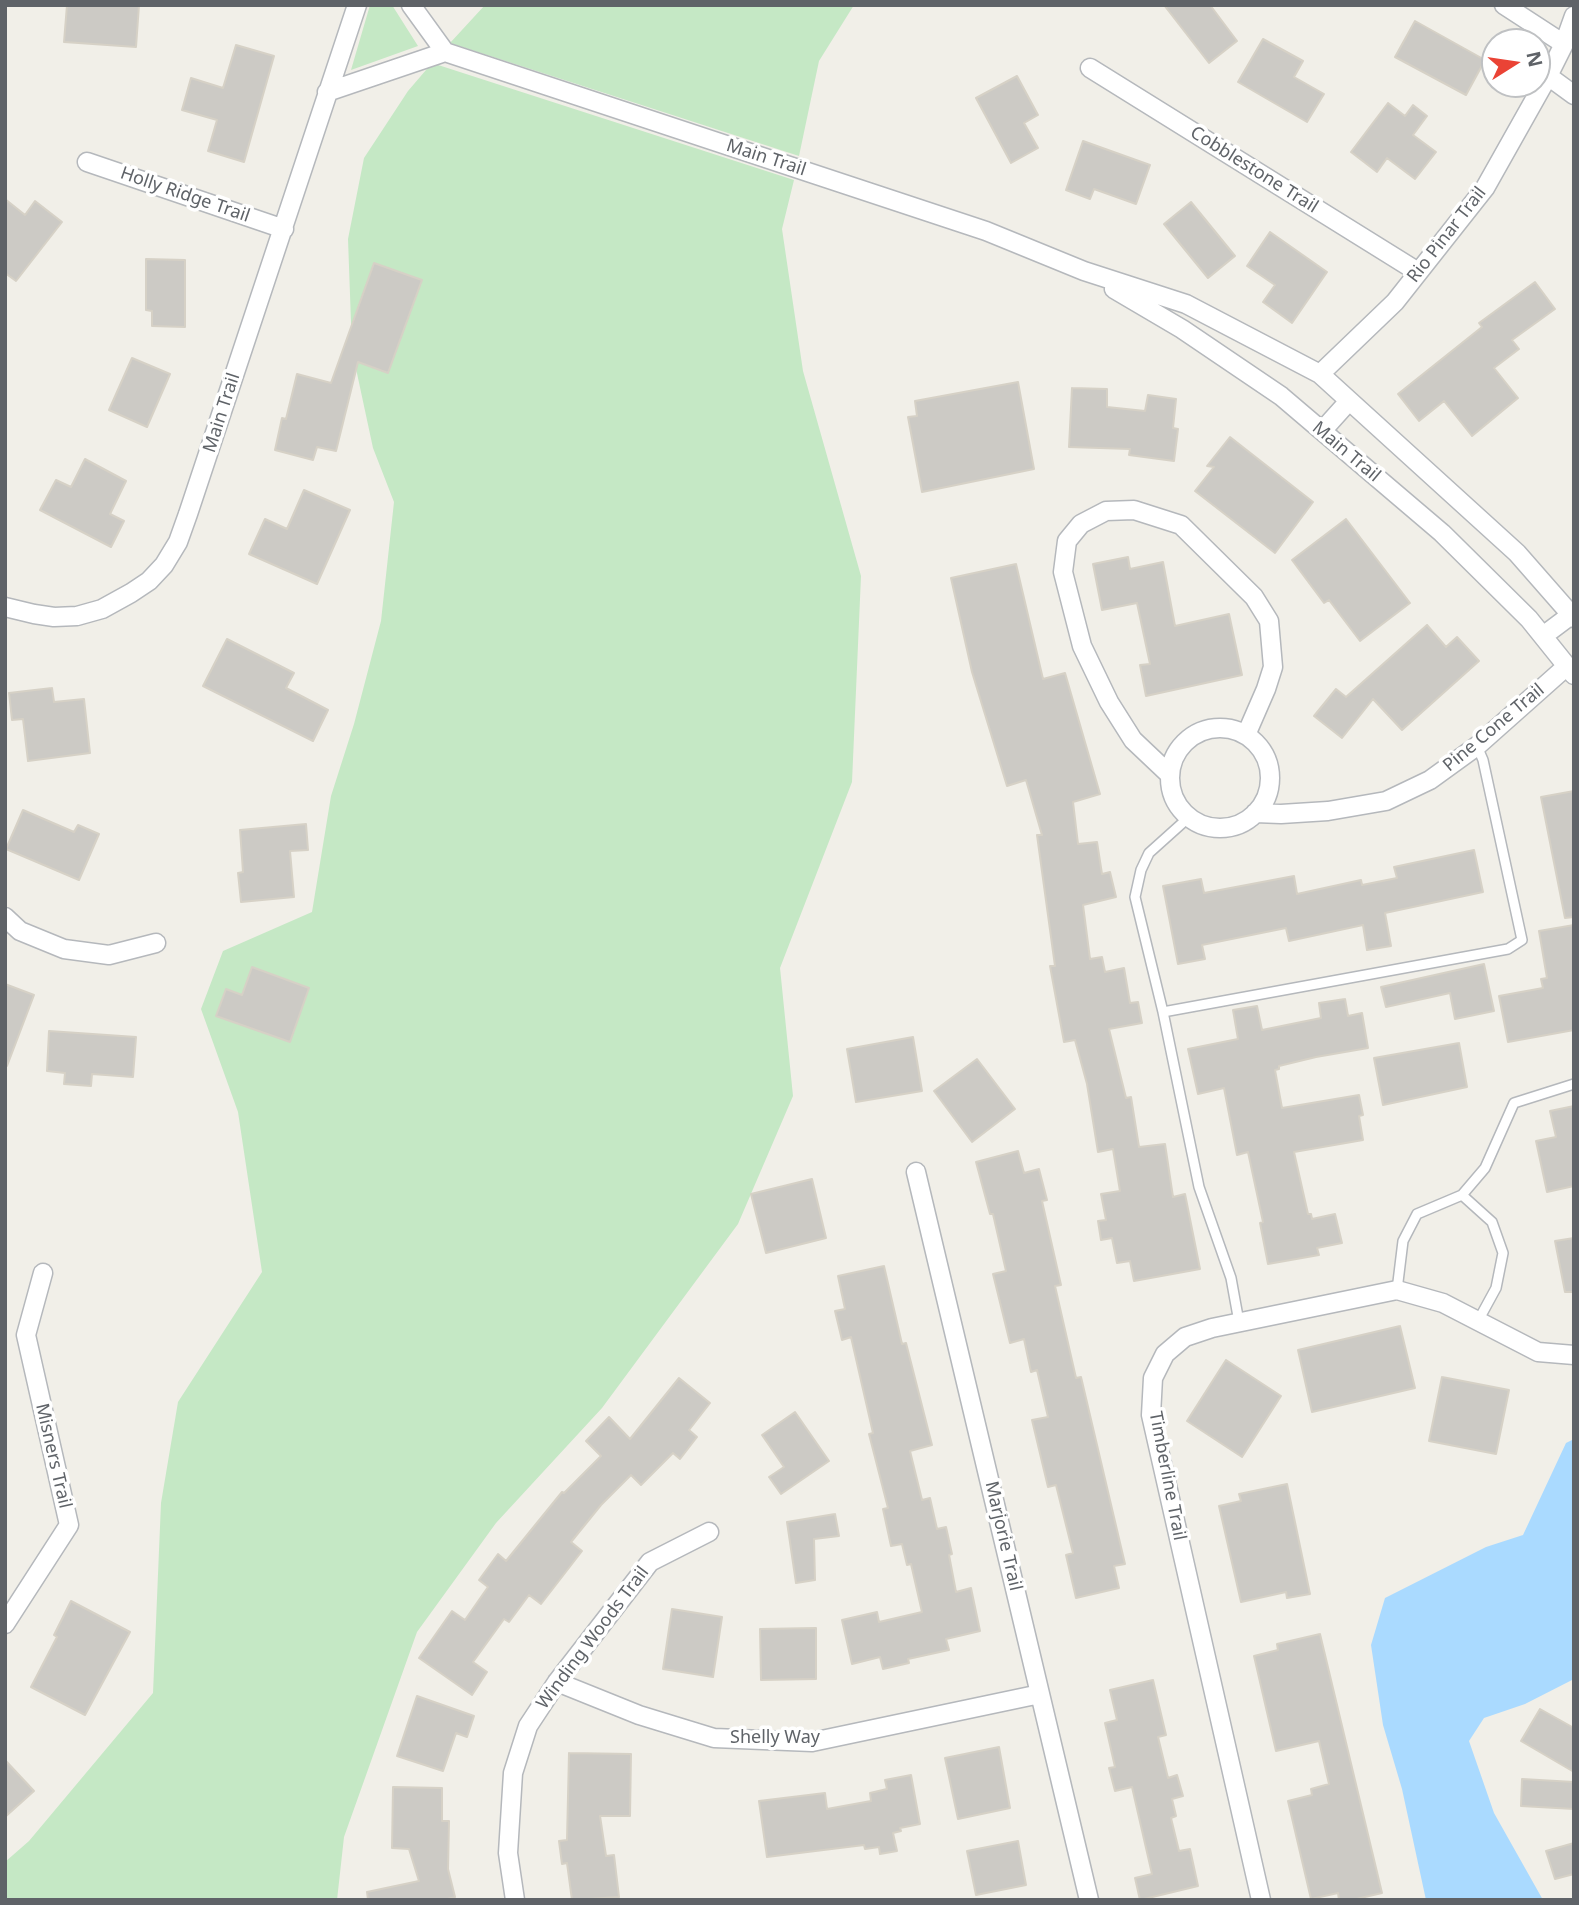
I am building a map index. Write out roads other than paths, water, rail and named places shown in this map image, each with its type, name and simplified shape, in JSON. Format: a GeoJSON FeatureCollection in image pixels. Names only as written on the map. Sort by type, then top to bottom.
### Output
{"type":"FeatureCollection","features":[{"type":"Feature","properties":{"kind":"street","name":"Main Trail"},"geometry":{"type":"LineString","coordinates":[[5,607],[44,616],[77,616],[102,610],[149,581],[164,565],[178,542],[358,5]]}},
{"type":"Feature","properties":{"kind":"street"},"geometry":{"type":"LineString","coordinates":[[327,92],[445,52],[411,5]]}},
{"type":"Feature","properties":{"kind":"street"},"geometry":{"type":"LineString","coordinates":[[1504,5],[1564,44],[1574,16]]}},
{"type":"Feature","properties":{"kind":"street","name":"Rio Pinar Trail"},"geometry":{"type":"LineString","coordinates":[[1551,70],[1564,44]]}},
{"type":"Feature","properties":{"kind":"street","name":"Main Trail"},"geometry":{"type":"LineString","coordinates":[[445,52],[986,231],[1084,271],[1186,304],[1320,374],[1517,553],[1573,616]]}},
{"type":"Feature","properties":{"kind":"street","name":"Cobblestone Trail"},"geometry":{"type":"LineString","coordinates":[[1090,68],[1418,272]]}},
{"type":"Feature","properties":{"kind":"street"},"geometry":{"type":"LineString","coordinates":[[1551,78],[1574,96]]}},
{"type":"Feature","properties":{"kind":"street","name":"Rio Pinar Trail"},"geometry":{"type":"LineString","coordinates":[[1320,374],[1395,302],[1485,188],[1536,98]]}},
{"type":"Feature","properties":{"kind":"street","name":"Holly Ridge Trail"},"geometry":{"type":"LineString","coordinates":[[87,162],[284,229]]}},
{"type":"Feature","properties":{"kind":"street","name":"Main Trail"},"geometry":{"type":"LineString","coordinates":[[1084,271],[1182,329],[1281,396],[1442,533],[1529,619],[1570,670]]}},
{"type":"Feature","properties":{"kind":"street"},"geometry":{"type":"LineString","coordinates":[[1256,379],[1274,351]]}},
{"type":"Feature","properties":{"kind":"street"},"geometry":{"type":"LineString","coordinates":[[1322,431],[1349,401]]}},
{"type":"Feature","properties":{"kind":"street"},"geometry":{"type":"LineString","coordinates":[[1170,775],[1133,740],[1109,702],[1082,646],[1063,572],[1067,541],[1081,524],[1106,511],[1134,510],[1181,525],[1254,597],[1269,621],[1273,667],[1246,735]]}},
{"type":"Feature","properties":{"kind":"street"},"geometry":{"type":"LineString","coordinates":[[1543,636],[1573,616]]}},
{"type":"Feature","properties":{"kind":"street","name":"Pine Cone Trail"},"geometry":{"type":"LineString","coordinates":[[1255,813],[1328,811],[1386,801],[1430,780],[1477,746],[1570,670]]}},
{"type":"Feature","properties":{"kind":"street"},"geometry":{"type":"LineString","coordinates":[[1214,728],[1230,729],[1246,735],[1258,745],[1267,760],[1269,792],[1262,807],[1236,827],[1219,829],[1203,826],[1188,818],[1177,805],[1171,789],[1170,775],[1175,757],[1184,742],[1198,733],[1214,728]]}},
{"type":"Feature","properties":{"kind":"street"},"geometry":{"type":"LineString","coordinates":[[5,917],[20,931],[64,949],[108,955],[156,943]]}},
{"type":"Feature","properties":{"kind":"street","name":"Marjorie Trail"},"geometry":{"type":"LineString","coordinates":[[916,1172],[1089,1900]]}},
{"type":"Feature","properties":{"kind":"street","name":"Misners Trail"},"geometry":{"type":"LineString","coordinates":[[5,1624],[69,1525],[26,1335],[43,1273]]}},
{"type":"Feature","properties":{"kind":"street","name":"Timberline Trail"},"geometry":{"type":"LineString","coordinates":[[1261,1900],[1151,1415],[1153,1378],[1165,1354],[1185,1337],[1212,1328],[1397,1290],[1443,1303],[1538,1352],[1574,1355]]}},
{"type":"Feature","properties":{"kind":"street","name":"Winding Woods Trail"},"geometry":{"type":"LineString","coordinates":[[515,1900],[508,1853],[513,1773],[528,1726],[557,1682],[650,1562],[709,1532]]}},
{"type":"Feature","properties":{"kind":"street","name":"Shelly Way"},"geometry":{"type":"LineString","coordinates":[[557,1682],[639,1715],[715,1738],[812,1742],[1040,1694]]}},
{"type":"Feature","properties":{"kind":"lane"},"geometry":{"type":"LineString","coordinates":[[1163,1012],[1508,949],[1522,940],[1483,760],[1477,746]]}},
{"type":"Feature","properties":{"kind":"lane"},"geometry":{"type":"LineString","coordinates":[[1188,818],[1149,853],[1141,870],[1135,897],[1163,1012],[1199,1187],[1231,1278],[1239,1322]]}},
{"type":"Feature","properties":{"kind":"lane"},"geometry":{"type":"LineString","coordinates":[[1397,1290],[1403,1241],[1418,1214],[1462,1195],[1485,1168],[1514,1103],[1574,1084]]}},
{"type":"Feature","properties":{"kind":"lane"},"geometry":{"type":"LineString","coordinates":[[1462,1195],[1492,1222],[1503,1253],[1496,1288],[1478,1321]]}},
{"type":"Feature","properties":{"kind":"water"},"geometry":{"type":"Polygon","coordinates":[[[1574,1439],[1574,1679],[1525,1704],[1484,1718],[1469,1741],[1494,1813],[1543,1900],[1426,1900],[1402,1789],[1383,1725],[1371,1645],[1385,1598],[1486,1547],[1523,1535],[1566,1443],[1574,1439]]]}}]}
